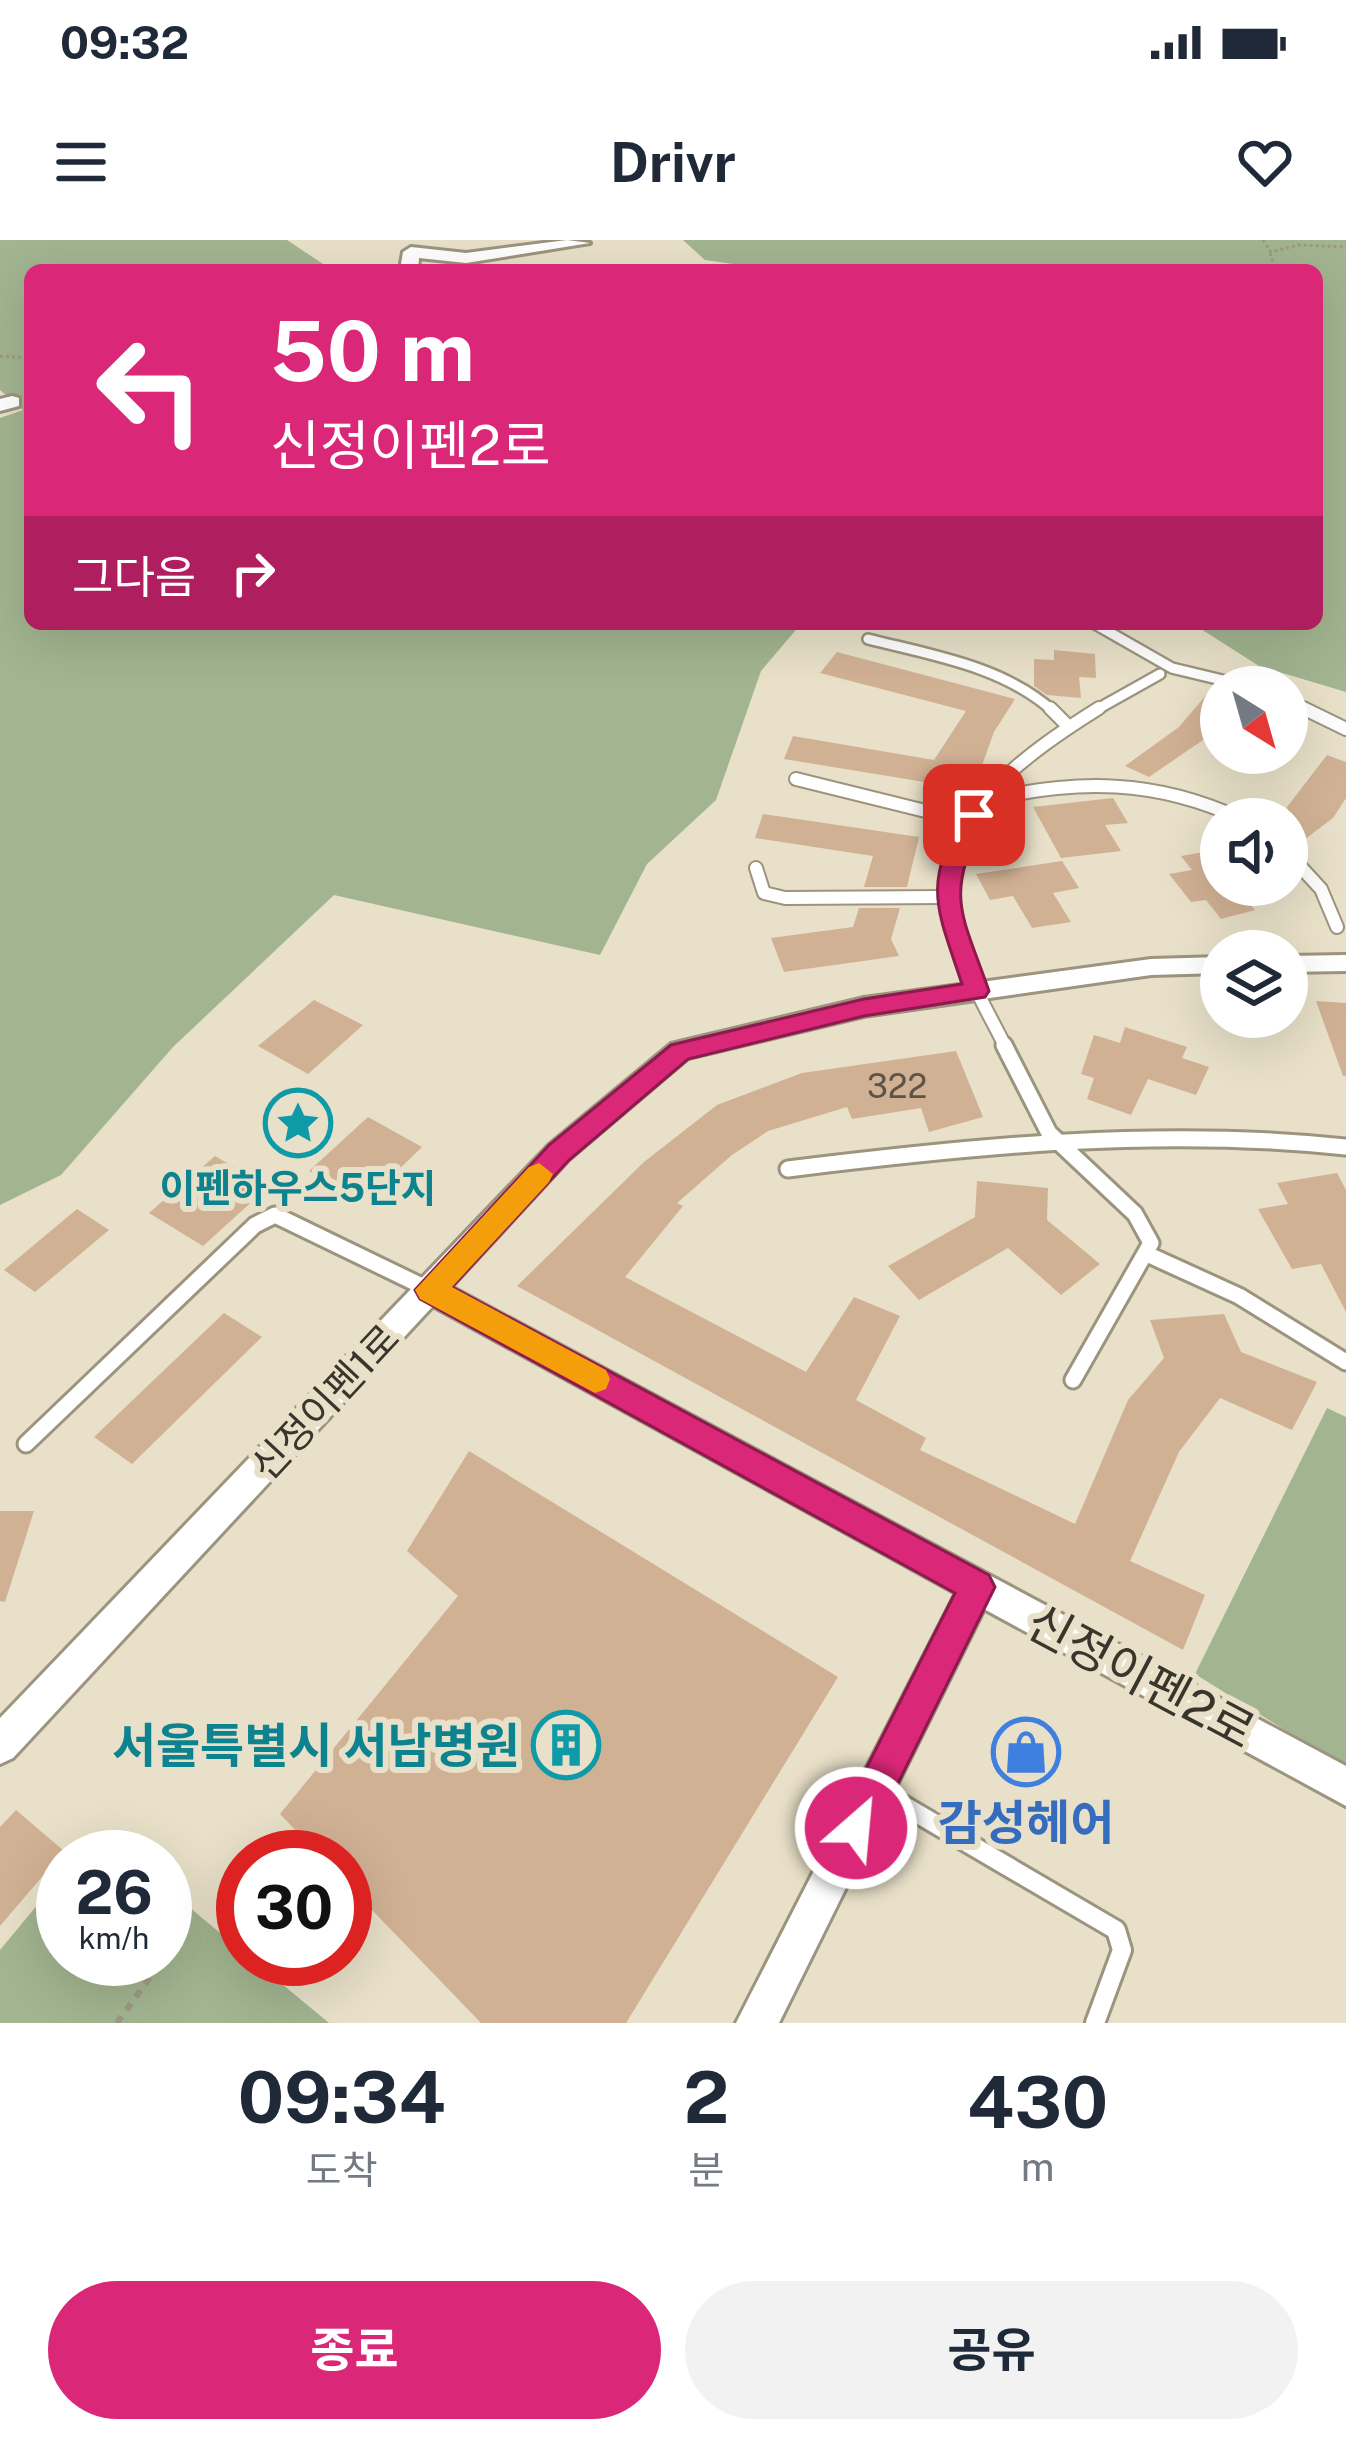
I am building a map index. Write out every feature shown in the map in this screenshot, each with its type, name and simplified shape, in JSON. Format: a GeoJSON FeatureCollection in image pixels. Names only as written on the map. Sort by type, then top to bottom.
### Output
{"type":"FeatureCollection","features":[{"type":"Feature","properties":{"kind":"main road"},"geometry":{"type":"LineString","coordinates":[[390,240],[410,261],[588,242]]}},
{"type":"Feature","properties":{"kind":"main road"},"geometry":{"type":"LineString","coordinates":[[510,264],[588,242]]}},
{"type":"Feature","properties":{"kind":"street"},"geometry":{"type":"LineString","coordinates":[[1308,964],[1346,963]]}},
{"type":"Feature","properties":{"kind":"street","name":"신정이펜1로"},"geometry":{"type":"LineString","coordinates":[[0,1745],[559,1152],[680,1052],[864,1007],[1151,967],[1200,966]]}},
{"type":"Feature","properties":{"kind":"street","name":"신정이펜2로"},"geometry":{"type":"LineString","coordinates":[[430,1290],[1346,1787]]}},
{"type":"Feature","properties":{"kind":"street"},"geometry":{"type":"LineString","coordinates":[[757,2023],[977,1587]]}},
{"type":"Feature","properties":{"kind":"lane"},"geometry":{"type":"LineString","coordinates":[[1106,630],[1172,668],[1200,675]]}},
{"type":"Feature","properties":{"kind":"lane"},"geometry":{"type":"LineString","coordinates":[[868,639],[1013,680],[1037,694],[1068,726]]}},
{"type":"Feature","properties":{"kind":"lane"},"geometry":{"type":"LineString","coordinates":[[1073,1380],[1149,1255],[1151,1243],[1139,1216],[1054,1141],[976,991],[945,896],[970,822],[986,800],[1037,748],[1160,674]]}},
{"type":"Feature","properties":{"kind":"lane"},"geometry":{"type":"LineString","coordinates":[[1308,711],[1346,729]]}},
{"type":"Feature","properties":{"kind":"lane"},"geometry":{"type":"LineString","coordinates":[[796,778],[970,822]]}},
{"type":"Feature","properties":{"kind":"lane"},"geometry":{"type":"LineString","coordinates":[[986,800],[1110,780],[1200,802]]}},
{"type":"Feature","properties":{"kind":"lane"},"geometry":{"type":"LineString","coordinates":[[756,868],[764,893],[796,901],[907,890],[945,896]]}},
{"type":"Feature","properties":{"kind":"lane"},"geometry":{"type":"LineString","coordinates":[[1308,875],[1321,889],[1337,927]]}},
{"type":"Feature","properties":{"kind":"lane"},"geometry":{"type":"LineString","coordinates":[[788,1169],[866,1156],[1054,1141],[1243,1136],[1346,1147]]}},
{"type":"Feature","properties":{"kind":"lane"},"geometry":{"type":"LineString","coordinates":[[26,1444],[256,1225],[275,1215],[430,1290]]}},
{"type":"Feature","properties":{"kind":"lane"},"geometry":{"type":"LineString","coordinates":[[1149,1255],[1239,1295],[1346,1362]]}},
{"type":"Feature","properties":{"kind":"lane"},"geometry":{"type":"LineString","coordinates":[[875,1789],[1116,1930],[1122,1950],[1095,2023]]}},
{"type":"Feature","properties":{"kind":"path"},"geometry":{"type":"LineString","coordinates":[[1263,240],[1271,252],[1298,245],[1346,248]]}},
{"type":"Feature","properties":{"kind":"path"},"geometry":{"type":"LineString","coordinates":[[1270,253],[1273,264]]}},
{"type":"Feature","properties":{"kind":"path"},"geometry":{"type":"LineString","coordinates":[[117,2023],[144,1986]]}},
{"type":"Feature","properties":{"kind":"green space"},"geometry":{"type":"Polygon","coordinates":[[[0,240],[287,240],[323,264],[24,264],[24,630],[796,630],[761,671],[716,800],[647,864],[600,955],[334,895],[173,1047],[61,1175],[0,1205],[0,418],[23,410],[0,390],[0,240]]]}},
{"type":"Feature","properties":{"kind":"green space"},"geometry":{"type":"Polygon","coordinates":[[[683,240],[1346,240],[1346,692],[1308,681],[1308,666],[1259,666],[1202,630],[1323,630],[1323,264],[733,264],[705,260],[683,240]]]}},
{"type":"Feature","properties":{"kind":"green space"},"geometry":{"type":"Polygon","coordinates":[[[1327,1408],[1346,1417],[1346,1768],[1195,1674],[1327,1408]]]}},
{"type":"Feature","properties":{"kind":"green space"},"geometry":{"type":"Polygon","coordinates":[[[36,1907],[36,1986],[192,1986],[192,1910],[216,1930],[216,1986],[284,1986],[329,2023],[0,2023],[0,1950],[36,1907]]]}},
{"type":"Feature","properties":{"kind":"building"},"geometry":{"type":"Polygon","coordinates":[[[1054,650],[1095,654],[1096,678],[1079,677],[1081,698],[1047,695],[1034,686],[1034,659],[1054,660],[1054,650]]]}},
{"type":"Feature","properties":{"kind":"building"},"geometry":{"type":"Polygon","coordinates":[[[837,652],[1015,699],[994,732],[973,790],[784,759],[793,736],[934,760],[966,711],[820,673],[837,652]]]}},
{"type":"Feature","properties":{"kind":"building"},"geometry":{"type":"Polygon","coordinates":[[[1200,702],[1200,742],[1149,777],[1125,766],[1179,727],[1200,702]]]}},
{"type":"Feature","properties":{"kind":"building"},"geometry":{"type":"Polygon","coordinates":[[[1327,755],[1346,762],[1346,798],[1333,818],[1308,837],[1308,798],[1294,798],[1327,755]]]}},
{"type":"Feature","properties":{"kind":"building"},"geometry":{"type":"Polygon","coordinates":[[[1113,798],[1128,823],[1105,825],[1121,851],[1061,858],[1033,807],[1113,798]]]}},
{"type":"Feature","properties":{"kind":"building"},"geometry":{"type":"Polygon","coordinates":[[[763,814],[919,837],[907,887],[864,887],[873,856],[755,838],[763,814]]]}},
{"type":"Feature","properties":{"kind":"building"},"geometry":{"type":"Polygon","coordinates":[[[1200,853],[1200,901],[1191,902],[1169,874],[1192,870],[1181,856],[1200,853]]]}},
{"type":"Feature","properties":{"kind":"building"},"geometry":{"type":"Polygon","coordinates":[[[1062,861],[1079,888],[1053,893],[1071,922],[1032,928],[1013,896],[990,900],[976,874],[1062,861]]]}},
{"type":"Feature","properties":{"kind":"building"},"geometry":{"type":"Polygon","coordinates":[[[1211,906],[1252,906],[1255,910],[1221,919],[1211,906]]]}},
{"type":"Feature","properties":{"kind":"building"},"geometry":{"type":"Polygon","coordinates":[[[859,908],[900,908],[891,939],[899,956],[784,972],[771,938],[853,927],[859,908]]]}},
{"type":"Feature","properties":{"kind":"building"},"geometry":{"type":"Polygon","coordinates":[[[314,1000],[363,1025],[308,1074],[258,1046],[314,1000]]]}},
{"type":"Feature","properties":{"kind":"building"},"geometry":{"type":"Polygon","coordinates":[[[1316,1001],[1346,1003],[1346,1076],[1343,1076],[1316,1001]]]}},
{"type":"Feature","properties":{"kind":"building"},"geometry":{"type":"Polygon","coordinates":[[[1125,1027],[1187,1047],[1182,1058],[1209,1067],[1196,1095],[1148,1079],[1131,1115],[1087,1099],[1094,1078],[1081,1074],[1094,1035],[1120,1043],[1125,1027]]]}},
{"type":"Feature","properties":{"kind":"building"},"geometry":{"type":"Polygon","coordinates":[[[956,1051],[983,1117],[929,1132],[921,1108],[852,1119],[847,1107],[768,1131],[677,1203],[683,1206],[625,1277],[806,1372],[854,1297],[900,1316],[856,1400],[926,1438],[920,1450],[1075,1524],[1128,1400],[1164,1358],[1150,1320],[1224,1314],[1241,1352],[1317,1382],[1292,1430],[1220,1398],[1179,1452],[1130,1561],[1205,1595],[1183,1650],[517,1286],[644,1162],[717,1105],[802,1073],[956,1051]]]}},
{"type":"Feature","properties":{"kind":"building"},"geometry":{"type":"Polygon","coordinates":[[[368,1117],[422,1147],[364,1203],[309,1171],[368,1117]]]}},
{"type":"Feature","properties":{"kind":"building"},"geometry":{"type":"Polygon","coordinates":[[[215,1156],[268,1187],[203,1246],[149,1213],[215,1156]]]}},
{"type":"Feature","properties":{"kind":"building"},"geometry":{"type":"Polygon","coordinates":[[[1337,1173],[1346,1190],[1346,1312],[1321,1264],[1292,1269],[1258,1209],[1288,1204],[1277,1183],[1337,1173]]]}},
{"type":"Feature","properties":{"kind":"building"},"geometry":{"type":"Polygon","coordinates":[[[977,1181],[1048,1188],[1047,1220],[1100,1264],[1061,1295],[1008,1248],[919,1300],[888,1266],[975,1217],[977,1181]]]}},
{"type":"Feature","properties":{"kind":"building"},"geometry":{"type":"Polygon","coordinates":[[[77,1209],[109,1230],[35,1292],[4,1270],[77,1209]]]}},
{"type":"Feature","properties":{"kind":"building"},"geometry":{"type":"Polygon","coordinates":[[[224,1313],[262,1337],[132,1464],[94,1437],[224,1313]]]}},
{"type":"Feature","properties":{"kind":"building","name":"서울특별시 서남병원"},"geometry":{"type":"Polygon","coordinates":[[[469,1451],[838,1677],[626,2023],[481,2023],[372,1910],[372,1830],[295,1830],[280,1814],[458,1596],[407,1551],[469,1451]]]}},
{"type":"Feature","properties":{"kind":"building"},"geometry":{"type":"Polygon","coordinates":[[[0,1511],[34,1511],[5,1602],[0,1601],[0,1511]]]}},
{"type":"Feature","properties":{"kind":"building"},"geometry":{"type":"Polygon","coordinates":[[[16,1810],[39,1830],[36,1884],[0,1926],[0,1827],[16,1810]]]}},
{"type":"Feature","properties":{"kind":"slow traffic"},"geometry":{"type":"LineString","coordinates":[[539,1174],[430,1290],[595,1379]]}},
{"type":"Feature","properties":{"kind":"place","name":"이펜하우스5단지"},"geometry":{"type":"Point","coordinates":[298,1123]}},
{"type":"Feature","properties":{"kind":"place","name":"서울특별시 서남병원"},"geometry":{"type":"Point","coordinates":[566,1745]}},
{"type":"Feature","properties":{"kind":"place","name":"감성헤어"},"geometry":{"type":"Point","coordinates":[1026,1752]}},
{"type":"Feature","properties":{"kind":"route"},"geometry":{"type":"LineString","coordinates":[[856,1828],[977,1587],[430,1290],[559,1152],[680,1052],[864,1007],[976,991],[945,896],[955,854],[974,815]]}}]}
